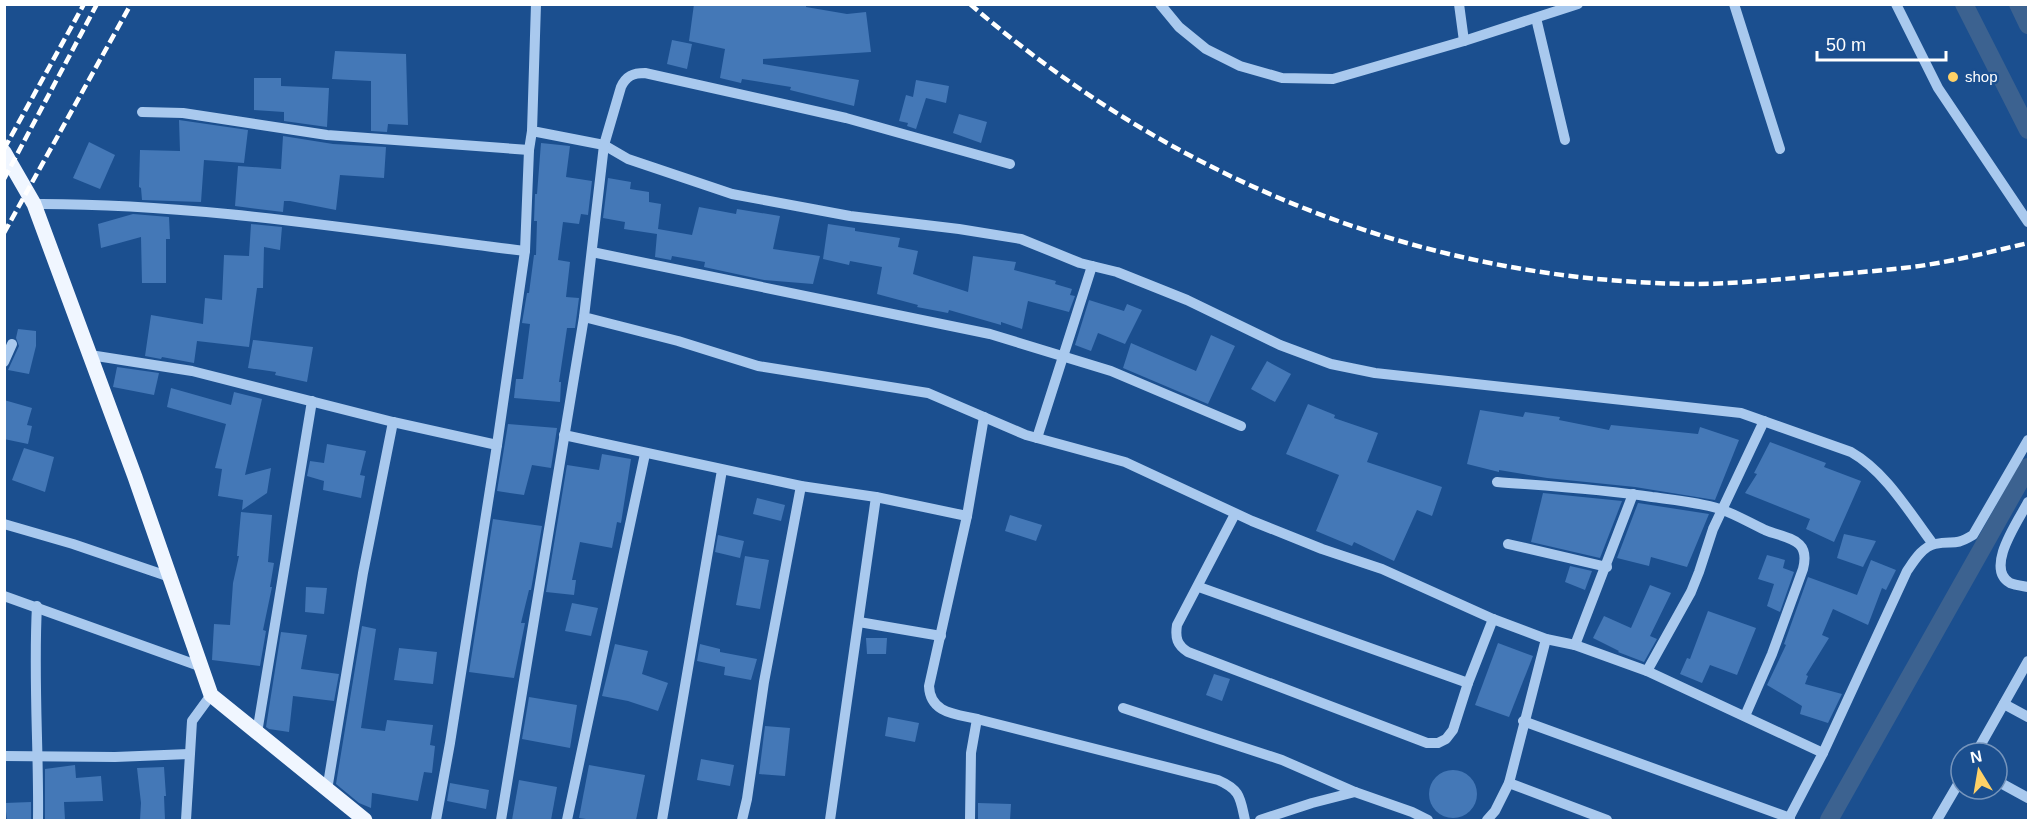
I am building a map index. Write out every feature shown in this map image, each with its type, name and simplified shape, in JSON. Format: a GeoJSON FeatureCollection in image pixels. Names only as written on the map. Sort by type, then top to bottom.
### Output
{"type":"FeatureCollection","features":[{"type":"Feature","properties":{"kind":"main road"},"geometry":{"type":"LineString","coordinates":[[4,152],[34,204],[211,695],[366,820]]}},
{"type":"Feature","properties":{"kind":"street"},"geometry":{"type":"LineString","coordinates":[[435,820],[450,743],[525,251],[536,4]]}},
{"type":"Feature","properties":{"kind":"street"},"geometry":{"type":"LineString","coordinates":[[1160,4],[1179,27],[1206,49],[1240,66],[1282,78],[1333,79],[1464,41],[1578,4]]}},
{"type":"Feature","properties":{"kind":"street"},"geometry":{"type":"LineString","coordinates":[[1459,4],[1464,41]]}},
{"type":"Feature","properties":{"kind":"street"},"geometry":{"type":"LineString","coordinates":[[1734,4],[1780,149]]}},
{"type":"Feature","properties":{"kind":"street"},"geometry":{"type":"LineString","coordinates":[[1896,4],[1938,88],[2028,222]]}},
{"type":"Feature","properties":{"kind":"street"},"geometry":{"type":"LineString","coordinates":[[1536,18],[1565,140]]}},
{"type":"Feature","properties":{"kind":"street"},"geometry":{"type":"LineString","coordinates":[[501,820],[584,317],[604,145],[625,79],[637,73],[645,73],[846,118],[1010,164]]}},
{"type":"Feature","properties":{"kind":"street"},"geometry":{"type":"LineString","coordinates":[[142,112],[183,113],[327,135],[529,150]]}},
{"type":"Feature","properties":{"kind":"street"},"geometry":{"type":"LineString","coordinates":[[532,131],[604,145],[628,159],[732,194],[850,216],[1021,239],[1092,266],[1117,272],[1177,296],[1280,345],[1330,364],[1375,373],[1741,413],[1851,452],[1866,460],[1879,473],[1933,544]]}},
{"type":"Feature","properties":{"kind":"street"},"geometry":{"type":"LineString","coordinates":[[34,204],[99,203],[257,217],[525,251]]}},
{"type":"Feature","properties":{"kind":"street"},"geometry":{"type":"LineString","coordinates":[[592,252],[990,334],[1111,371],[1241,426]]}},
{"type":"Feature","properties":{"kind":"street"},"geometry":{"type":"LineString","coordinates":[[1037,438],[1092,266]]}},
{"type":"Feature","properties":{"kind":"street"},"geometry":{"type":"LineString","coordinates":[[584,317],[678,341],[758,366],[928,393],[1037,438],[1125,462],[1236,514],[1322,549],[1382,568],[1493,619],[1546,639],[1575,645],[1647,671],[1823,753]]}},
{"type":"Feature","properties":{"kind":"street"},"geometry":{"type":"LineString","coordinates":[[4,362],[12,344]]}},
{"type":"Feature","properties":{"kind":"street"},"geometry":{"type":"LineString","coordinates":[[90,355],[192,371],[393,422],[497,445]]}},
{"type":"Feature","properties":{"kind":"street"},"geometry":{"type":"LineString","coordinates":[[257,733],[312,401]]}},
{"type":"Feature","properties":{"kind":"street"},"geometry":{"type":"LineString","coordinates":[[984,417],[967,516],[929,686],[931,698],[936,706],[942,710],[1218,780],[1234,788],[1238,793],[1245,820]]}},
{"type":"Feature","properties":{"kind":"street"},"geometry":{"type":"LineString","coordinates":[[1647,671],[1691,592],[1721,509],[1764,421]]}},
{"type":"Feature","properties":{"kind":"street"},"geometry":{"type":"LineString","coordinates":[[327,790],[363,573],[393,422]]}},
{"type":"Feature","properties":{"kind":"street"},"geometry":{"type":"LineString","coordinates":[[564,435],[801,486],[876,497],[967,516]]}},
{"type":"Feature","properties":{"kind":"street"},"geometry":{"type":"LineString","coordinates":[[1523,721],[1789,819],[1823,753],[1907,572],[1920,553],[1933,544],[1959,543],[1973,535],[2028,440]]}},
{"type":"Feature","properties":{"kind":"street"},"geometry":{"type":"LineString","coordinates":[[567,820],[645,454]]}},
{"type":"Feature","properties":{"kind":"street"},"geometry":{"type":"LineString","coordinates":[[662,820],[722,470]]}},
{"type":"Feature","properties":{"kind":"street"},"geometry":{"type":"LineString","coordinates":[[1497,482],[1633,494],[1691,502],[1721,509],[1773,533],[1792,539],[1804,551],[1803,569],[1772,654],[1745,716]]}},
{"type":"Feature","properties":{"kind":"street"},"geometry":{"type":"LineString","coordinates":[[742,820],[764,682],[801,486]]}},
{"type":"Feature","properties":{"kind":"street"},"geometry":{"type":"LineString","coordinates":[[1575,645],[1633,494]]}},
{"type":"Feature","properties":{"kind":"street"},"geometry":{"type":"LineString","coordinates":[[830,820],[876,497]]}},
{"type":"Feature","properties":{"kind":"street"},"geometry":{"type":"LineString","coordinates":[[2028,502],[1999,563],[2003,575],[2010,583],[2028,587]]}},
{"type":"Feature","properties":{"kind":"street"},"geometry":{"type":"LineString","coordinates":[[1236,514],[1177,625],[1175,636],[1182,648],[1427,743],[1438,743],[1446,739],[1453,730],[1468,683],[1493,619]]}},
{"type":"Feature","properties":{"kind":"street"},"geometry":{"type":"LineString","coordinates":[[4,524],[73,544],[170,577]]}},
{"type":"Feature","properties":{"kind":"street"},"geometry":{"type":"LineString","coordinates":[[1508,544],[1606,567]]}},
{"type":"Feature","properties":{"kind":"street"},"geometry":{"type":"LineString","coordinates":[[1198,587],[1468,683]]}},
{"type":"Feature","properties":{"kind":"street"},"geometry":{"type":"LineString","coordinates":[[4,596],[202,667]]}},
{"type":"Feature","properties":{"kind":"street"},"geometry":{"type":"LineString","coordinates":[[37,606],[35,641],[39,756],[38,820]]}},
{"type":"Feature","properties":{"kind":"street"},"geometry":{"type":"LineString","coordinates":[[859,622],[941,636]]}},
{"type":"Feature","properties":{"kind":"street"},"geometry":{"type":"LineString","coordinates":[[1490,820],[1509,783],[1523,721],[1546,639]]}},
{"type":"Feature","properties":{"kind":"street"},"geometry":{"type":"LineString","coordinates":[[1983,741],[2028,661]]}},
{"type":"Feature","properties":{"kind":"street"},"geometry":{"type":"LineString","coordinates":[[186,820],[192,721],[211,695]]}},
{"type":"Feature","properties":{"kind":"street"},"geometry":{"type":"LineString","coordinates":[[2004,704],[2028,717]]}},
{"type":"Feature","properties":{"kind":"street"},"geometry":{"type":"LineString","coordinates":[[1123,708],[1282,760],[1355,792],[1428,820]]}},
{"type":"Feature","properties":{"kind":"street"},"geometry":{"type":"LineString","coordinates":[[970,820],[971,753],[977,719]]}},
{"type":"Feature","properties":{"kind":"street"},"geometry":{"type":"LineString","coordinates":[[4,756],[115,757],[189,754]]}},
{"type":"Feature","properties":{"kind":"street"},"geometry":{"type":"LineString","coordinates":[[1509,783],[1607,820]]}},
{"type":"Feature","properties":{"kind":"street"},"geometry":{"type":"LineString","coordinates":[[2009,788],[2028,798]]}},
{"type":"Feature","properties":{"kind":"street"},"geometry":{"type":"LineString","coordinates":[[1260,820],[1355,792]]}},
{"type":"Feature","properties":{"kind":"street"},"geometry":{"type":"LineString","coordinates":[[1937,820],[1949,800]]}},
{"type":"Feature","properties":{"kind":"building"},"geometry":{"type":"Polygon","coordinates":[[[694,4],[806,4],[806,7],[847,14],[866,12],[871,52],[763,59],[763,64],[859,80],[854,106],[790,90],[791,87],[742,79],[741,83],[720,78],[725,49],[689,41],[694,4]]]}},
{"type":"Feature","properties":{"kind":"building"},"geometry":{"type":"Polygon","coordinates":[[[672,40],[692,44],[687,69],[667,64],[672,40]]]}},
{"type":"Feature","properties":{"kind":"building"},"geometry":{"type":"Polygon","coordinates":[[[335,51],[406,54],[408,125],[388,124],[387,132],[371,131],[371,81],[332,79],[335,51]]]}},
{"type":"Feature","properties":{"kind":"building"},"geometry":{"type":"Polygon","coordinates":[[[254,78],[281,78],[281,86],[329,88],[327,127],[284,121],[284,112],[254,110],[254,78]]]}},
{"type":"Feature","properties":{"kind":"building"},"geometry":{"type":"Polygon","coordinates":[[[916,80],[949,86],[946,103],[926,98],[916,129],[907,126],[908,123],[899,121],[906,95],[913,97],[916,80]]]}},
{"type":"Feature","properties":{"kind":"building"},"geometry":{"type":"Polygon","coordinates":[[[959,114],[987,122],[981,143],[953,133],[959,114]]]}},
{"type":"Feature","properties":{"kind":"building"},"geometry":{"type":"Polygon","coordinates":[[[179,120],[248,130],[244,163],[204,160],[201,202],[142,200],[139,187],[140,150],[180,151],[179,120]]]}},
{"type":"Feature","properties":{"kind":"building"},"geometry":{"type":"Polygon","coordinates":[[[283,136],[333,144],[386,147],[384,178],[340,175],[336,210],[290,201],[284,201],[283,212],[235,206],[238,166],[281,169],[283,136]]]}},
{"type":"Feature","properties":{"kind":"building"},"geometry":{"type":"Polygon","coordinates":[[[89,142],[115,155],[100,189],[73,178],[89,142]]]}},
{"type":"Feature","properties":{"kind":"building"},"geometry":{"type":"Polygon","coordinates":[[[541,143],[570,146],[566,177],[592,181],[588,215],[581,214],[579,224],[563,222],[558,260],[570,262],[566,297],[579,298],[575,328],[567,328],[559,382],[561,382],[560,402],[514,398],[516,379],[523,379],[530,324],[522,323],[534,255],[536,255],[535,194],[537,194],[541,143]]]}},
{"type":"Feature","properties":{"kind":"building"},"geometry":{"type":"Polygon","coordinates":[[[608,178],[631,182],[630,189],[649,192],[649,202],[661,204],[658,229],[692,235],[699,207],[736,214],[737,209],[780,216],[773,249],[820,256],[813,284],[764,280],[704,267],[705,262],[672,256],[671,260],[655,257],[657,234],[624,229],[625,222],[603,218],[608,178]]]}},
{"type":"Feature","properties":{"kind":"building"},"geometry":{"type":"Polygon","coordinates":[[[133,214],[169,217],[170,239],[166,239],[166,283],[142,283],[141,237],[101,248],[98,224],[133,214]]]}},
{"type":"Feature","properties":{"kind":"building"},"geometry":{"type":"Polygon","coordinates":[[[251,224],[282,227],[280,250],[264,247],[263,288],[257,288],[249,347],[197,341],[194,363],[145,356],[151,315],[203,324],[205,298],[222,300],[224,255],[249,256],[251,224]]]}},
{"type":"Feature","properties":{"kind":"building"},"geometry":{"type":"Polygon","coordinates":[[[828,224],[900,238],[898,247],[918,251],[913,274],[968,292],[973,256],[1016,262],[1014,270],[1056,281],[1055,284],[1072,289],[1070,295],[1075,296],[1069,312],[1028,301],[1022,329],[949,310],[948,313],[917,307],[918,305],[877,294],[882,267],[850,261],[849,265],[823,259],[828,224]]]}},
{"type":"Feature","properties":{"kind":"building"},"geometry":{"type":"Polygon","coordinates":[[[1089,300],[1124,311],[1127,304],[1142,310],[1125,344],[1098,333],[1091,351],[1075,345],[1089,300]]]}},
{"type":"Feature","properties":{"kind":"building"},"geometry":{"type":"Polygon","coordinates":[[[18,329],[36,331],[36,346],[29,374],[8,370],[19,346],[16,338],[18,329]]]}},
{"type":"Feature","properties":{"kind":"building"},"geometry":{"type":"Polygon","coordinates":[[[1211,335],[1235,346],[1208,404],[1123,368],[1131,343],[1196,371],[1211,335]]]}},
{"type":"Feature","properties":{"kind":"building"},"geometry":{"type":"Polygon","coordinates":[[[253,340],[313,347],[307,382],[275,375],[276,372],[248,368],[253,340]]]}},
{"type":"Feature","properties":{"kind":"building"},"geometry":{"type":"Polygon","coordinates":[[[1267,361],[1291,374],[1275,402],[1251,389],[1267,361]]]}},
{"type":"Feature","properties":{"kind":"building"},"geometry":{"type":"Polygon","coordinates":[[[117,367],[159,373],[154,395],[113,387],[117,367]]]}},
{"type":"Feature","properties":{"kind":"building"},"geometry":{"type":"Polygon","coordinates":[[[171,388],[231,405],[234,392],[262,399],[245,475],[271,468],[267,493],[242,510],[243,500],[218,496],[222,469],[215,468],[226,424],[167,407],[171,388]]]}},
{"type":"Feature","properties":{"kind":"building"},"geometry":{"type":"Polygon","coordinates":[[[4,400],[32,408],[27,425],[32,426],[28,444],[4,439],[4,400]]]}},
{"type":"Feature","properties":{"kind":"building"},"geometry":{"type":"Polygon","coordinates":[[[1308,404],[1335,415],[1334,418],[1378,433],[1367,462],[1442,487],[1432,516],[1417,510],[1394,561],[1354,542],[1352,546],[1316,531],[1339,475],[1286,454],[1308,404]]]}},
{"type":"Feature","properties":{"kind":"building"},"geometry":{"type":"Polygon","coordinates":[[[1480,410],[1523,417],[1525,412],[1560,417],[1559,420],[1609,430],[1611,425],[1698,434],[1700,427],[1739,440],[1715,500],[1635,487],[1547,478],[1499,470],[1499,472],[1467,464],[1480,410]]]}},
{"type":"Feature","properties":{"kind":"building"},"geometry":{"type":"Polygon","coordinates":[[[508,424],[557,428],[551,468],[532,465],[524,495],[497,491],[508,424]]]}},
{"type":"Feature","properties":{"kind":"building"},"geometry":{"type":"Polygon","coordinates":[[[1770,442],[1826,463],[1824,467],[1861,481],[1834,542],[1806,529],[1810,519],[1745,493],[1757,474],[1754,473],[1770,442]]]}},
{"type":"Feature","properties":{"kind":"building"},"geometry":{"type":"Polygon","coordinates":[[[327,444],[366,451],[360,475],[365,476],[361,498],[323,490],[324,481],[307,476],[310,461],[324,463],[327,444]]]}},
{"type":"Feature","properties":{"kind":"building"},"geometry":{"type":"Polygon","coordinates":[[[24,448],[54,457],[45,492],[12,480],[24,448]]]}},
{"type":"Feature","properties":{"kind":"building"},"geometry":{"type":"Polygon","coordinates":[[[602,454],[631,459],[621,523],[617,522],[612,548],[580,542],[572,580],[576,580],[574,595],[546,592],[567,465],[599,470],[602,454]]]}},
{"type":"Feature","properties":{"kind":"building"},"geometry":{"type":"Polygon","coordinates":[[[1543,493],[1622,501],[1600,558],[1531,542],[1543,493]]]}},
{"type":"Feature","properties":{"kind":"building"},"geometry":{"type":"Polygon","coordinates":[[[757,498],[785,505],[781,521],[753,514],[757,498]]]}},
{"type":"Feature","properties":{"kind":"building"},"geometry":{"type":"Polygon","coordinates":[[[1638,503],[1709,514],[1687,567],[1651,557],[1649,566],[1617,558],[1638,503]]]}},
{"type":"Feature","properties":{"kind":"building"},"geometry":{"type":"Polygon","coordinates":[[[241,512],[272,515],[268,562],[274,563],[270,587],[272,587],[263,630],[266,631],[260,666],[212,660],[214,624],[230,625],[233,583],[239,556],[237,556],[241,512]]]}},
{"type":"Feature","properties":{"kind":"building"},"geometry":{"type":"Polygon","coordinates":[[[1010,515],[1042,525],[1036,541],[1005,531],[1010,515]]]}},
{"type":"Feature","properties":{"kind":"building"},"geometry":{"type":"Polygon","coordinates":[[[493,519],[542,526],[531,590],[529,590],[521,623],[525,623],[514,678],[469,672],[493,519]]]}},
{"type":"Feature","properties":{"kind":"building"},"geometry":{"type":"Polygon","coordinates":[[[1844,534],[1876,541],[1863,567],[1837,558],[1844,534]]]}},
{"type":"Feature","properties":{"kind":"building"},"geometry":{"type":"Polygon","coordinates":[[[718,535],[744,541],[740,558],[715,552],[718,535]]]}},
{"type":"Feature","properties":{"kind":"building"},"geometry":{"type":"Polygon","coordinates":[[[1767,555],[1785,560],[1783,568],[1794,572],[1780,612],[1767,606],[1774,584],[1758,579],[1767,555]]]}},
{"type":"Feature","properties":{"kind":"building"},"geometry":{"type":"Polygon","coordinates":[[[745,556],[769,560],[760,609],[736,605],[745,556]]]}},
{"type":"Feature","properties":{"kind":"building"},"geometry":{"type":"Polygon","coordinates":[[[1871,560],[1896,570],[1886,590],[1882,588],[1868,625],[1833,609],[1822,635],[1829,638],[1806,675],[1808,676],[1805,684],[1842,694],[1828,723],[1800,714],[1802,706],[1767,685],[1786,645],[1784,644],[1808,577],[1857,595],[1871,560]]]}},
{"type":"Feature","properties":{"kind":"building"},"geometry":{"type":"Polygon","coordinates":[[[1570,566],[1592,571],[1585,590],[1565,582],[1570,566]]]}},
{"type":"Feature","properties":{"kind":"building"},"geometry":{"type":"Polygon","coordinates":[[[1650,585],[1671,593],[1650,636],[1657,639],[1644,662],[1618,652],[1593,638],[1604,616],[1631,628],[1650,585]]]}},
{"type":"Feature","properties":{"kind":"building"},"geometry":{"type":"Polygon","coordinates":[[[306,587],[327,588],[324,614],[305,612],[306,587]]]}},
{"type":"Feature","properties":{"kind":"building"},"geometry":{"type":"Polygon","coordinates":[[[572,603],[598,608],[591,636],[565,631],[572,603]]]}},
{"type":"Feature","properties":{"kind":"building"},"geometry":{"type":"Polygon","coordinates":[[[1708,611],[1756,628],[1737,675],[1710,665],[1702,683],[1680,674],[1687,658],[1690,659],[1708,611]]]}},
{"type":"Feature","properties":{"kind":"building"},"geometry":{"type":"Polygon","coordinates":[[[362,626],[376,629],[361,728],[385,731],[387,720],[433,725],[430,745],[435,746],[432,773],[424,772],[418,801],[372,793],[371,808],[359,803],[336,784],[362,626]]]}},
{"type":"Feature","properties":{"kind":"building"},"geometry":{"type":"Polygon","coordinates":[[[281,632],[307,635],[301,669],[339,674],[334,701],[293,696],[289,732],[266,727],[281,632]]]}},
{"type":"Feature","properties":{"kind":"building"},"geometry":{"type":"Polygon","coordinates":[[[866,638],[887,638],[886,654],[867,654],[866,638]]]}},
{"type":"Feature","properties":{"kind":"building"},"geometry":{"type":"Polygon","coordinates":[[[1498,643],[1533,656],[1509,717],[1475,705],[1498,643]]]}},
{"type":"Feature","properties":{"kind":"building"},"geometry":{"type":"Polygon","coordinates":[[[615,644],[648,651],[642,674],[668,683],[658,711],[628,701],[602,696],[615,644]]]}},
{"type":"Feature","properties":{"kind":"building"},"geometry":{"type":"Polygon","coordinates":[[[700,644],[720,649],[720,652],[757,659],[751,680],[724,675],[725,667],[697,661],[700,644]]]}},
{"type":"Feature","properties":{"kind":"building"},"geometry":{"type":"Polygon","coordinates":[[[399,648],[437,652],[433,684],[394,680],[399,648]]]}},
{"type":"Feature","properties":{"kind":"building"},"geometry":{"type":"Polygon","coordinates":[[[1214,674],[1230,679],[1222,701],[1206,695],[1214,674]]]}},
{"type":"Feature","properties":{"kind":"building"},"geometry":{"type":"Polygon","coordinates":[[[529,697],[577,705],[570,748],[522,739],[529,697]]]}},
{"type":"Feature","properties":{"kind":"building"},"geometry":{"type":"Polygon","coordinates":[[[888,717],[919,723],[915,742],[885,736],[888,717]]]}},
{"type":"Feature","properties":{"kind":"building"},"geometry":{"type":"Polygon","coordinates":[[[765,726],[790,728],[785,776],[759,774],[765,726]]]}},
{"type":"Feature","properties":{"kind":"building"},"geometry":{"type":"Polygon","coordinates":[[[701,759],[734,765],[730,786],[697,780],[701,759]]]}},
{"type":"Feature","properties":{"kind":"building"},"geometry":{"type":"Polygon","coordinates":[[[75,765],[76,778],[101,776],[103,801],[64,802],[65,820],[45,820],[45,769],[75,765]]]}},
{"type":"Feature","properties":{"kind":"building"},"geometry":{"type":"Polygon","coordinates":[[[589,765],[645,775],[636,820],[579,818],[589,765]]]}},
{"type":"Feature","properties":{"kind":"building"},"geometry":{"type":"Polygon","coordinates":[[[164,767],[165,820],[140,820],[141,803],[137,768],[164,767]]]}},
{"type":"Feature","properties":{"kind":"building"},"geometry":{"type":"Polygon","coordinates":[[[1453,770],[1470,777],[1477,794],[1470,811],[1453,818],[1436,811],[1429,794],[1436,777],[1453,770]]]}},
{"type":"Feature","properties":{"kind":"building"},"geometry":{"type":"Polygon","coordinates":[[[519,780],[557,787],[551,820],[512,820],[519,780]]]}},
{"type":"Feature","properties":{"kind":"building"},"geometry":{"type":"Polygon","coordinates":[[[450,783],[489,790],[486,809],[447,801],[450,783]]]}},
{"type":"Feature","properties":{"kind":"building"},"geometry":{"type":"Polygon","coordinates":[[[31,802],[31,820],[7,820],[5,803],[31,802]]]}},
{"type":"Feature","properties":{"kind":"building"},"geometry":{"type":"Polygon","coordinates":[[[978,803],[1011,804],[1010,820],[978,820],[978,803]]]}},
{"type":"Feature","properties":{"kind":"waterway"},"geometry":{"type":"LineString","coordinates":[[1964,4],[2028,130]]}},
{"type":"Feature","properties":{"kind":"waterway"},"geometry":{"type":"LineString","coordinates":[[2018,4],[2028,25]]}},
{"type":"Feature","properties":{"kind":"waterway"},"geometry":{"type":"LineString","coordinates":[[1829,820],[2028,467]]}},
{"type":"Feature","properties":{"kind":"railway"},"geometry":{"type":"LineString","coordinates":[[4,149],[84,4]]}},
{"type":"Feature","properties":{"kind":"railway"},"geometry":{"type":"LineString","coordinates":[[4,179],[97,4]]}},
{"type":"Feature","properties":{"kind":"railway"},"geometry":{"type":"LineString","coordinates":[[4,233],[131,4]]}},
{"type":"Feature","properties":{"kind":"railway"},"geometry":{"type":"LineString","coordinates":[[970,4],[1048,66],[1130,122],[1216,169],[1306,209],[1398,240],[1493,264],[1591,278],[1691,284],[1722,283],[1912,267],[1956,260],[2028,243]]}},
{"type":"Feature","properties":{"kind":"place","name":"shop"},"geometry":{"type":"Point","coordinates":[1953,77]}}]}
